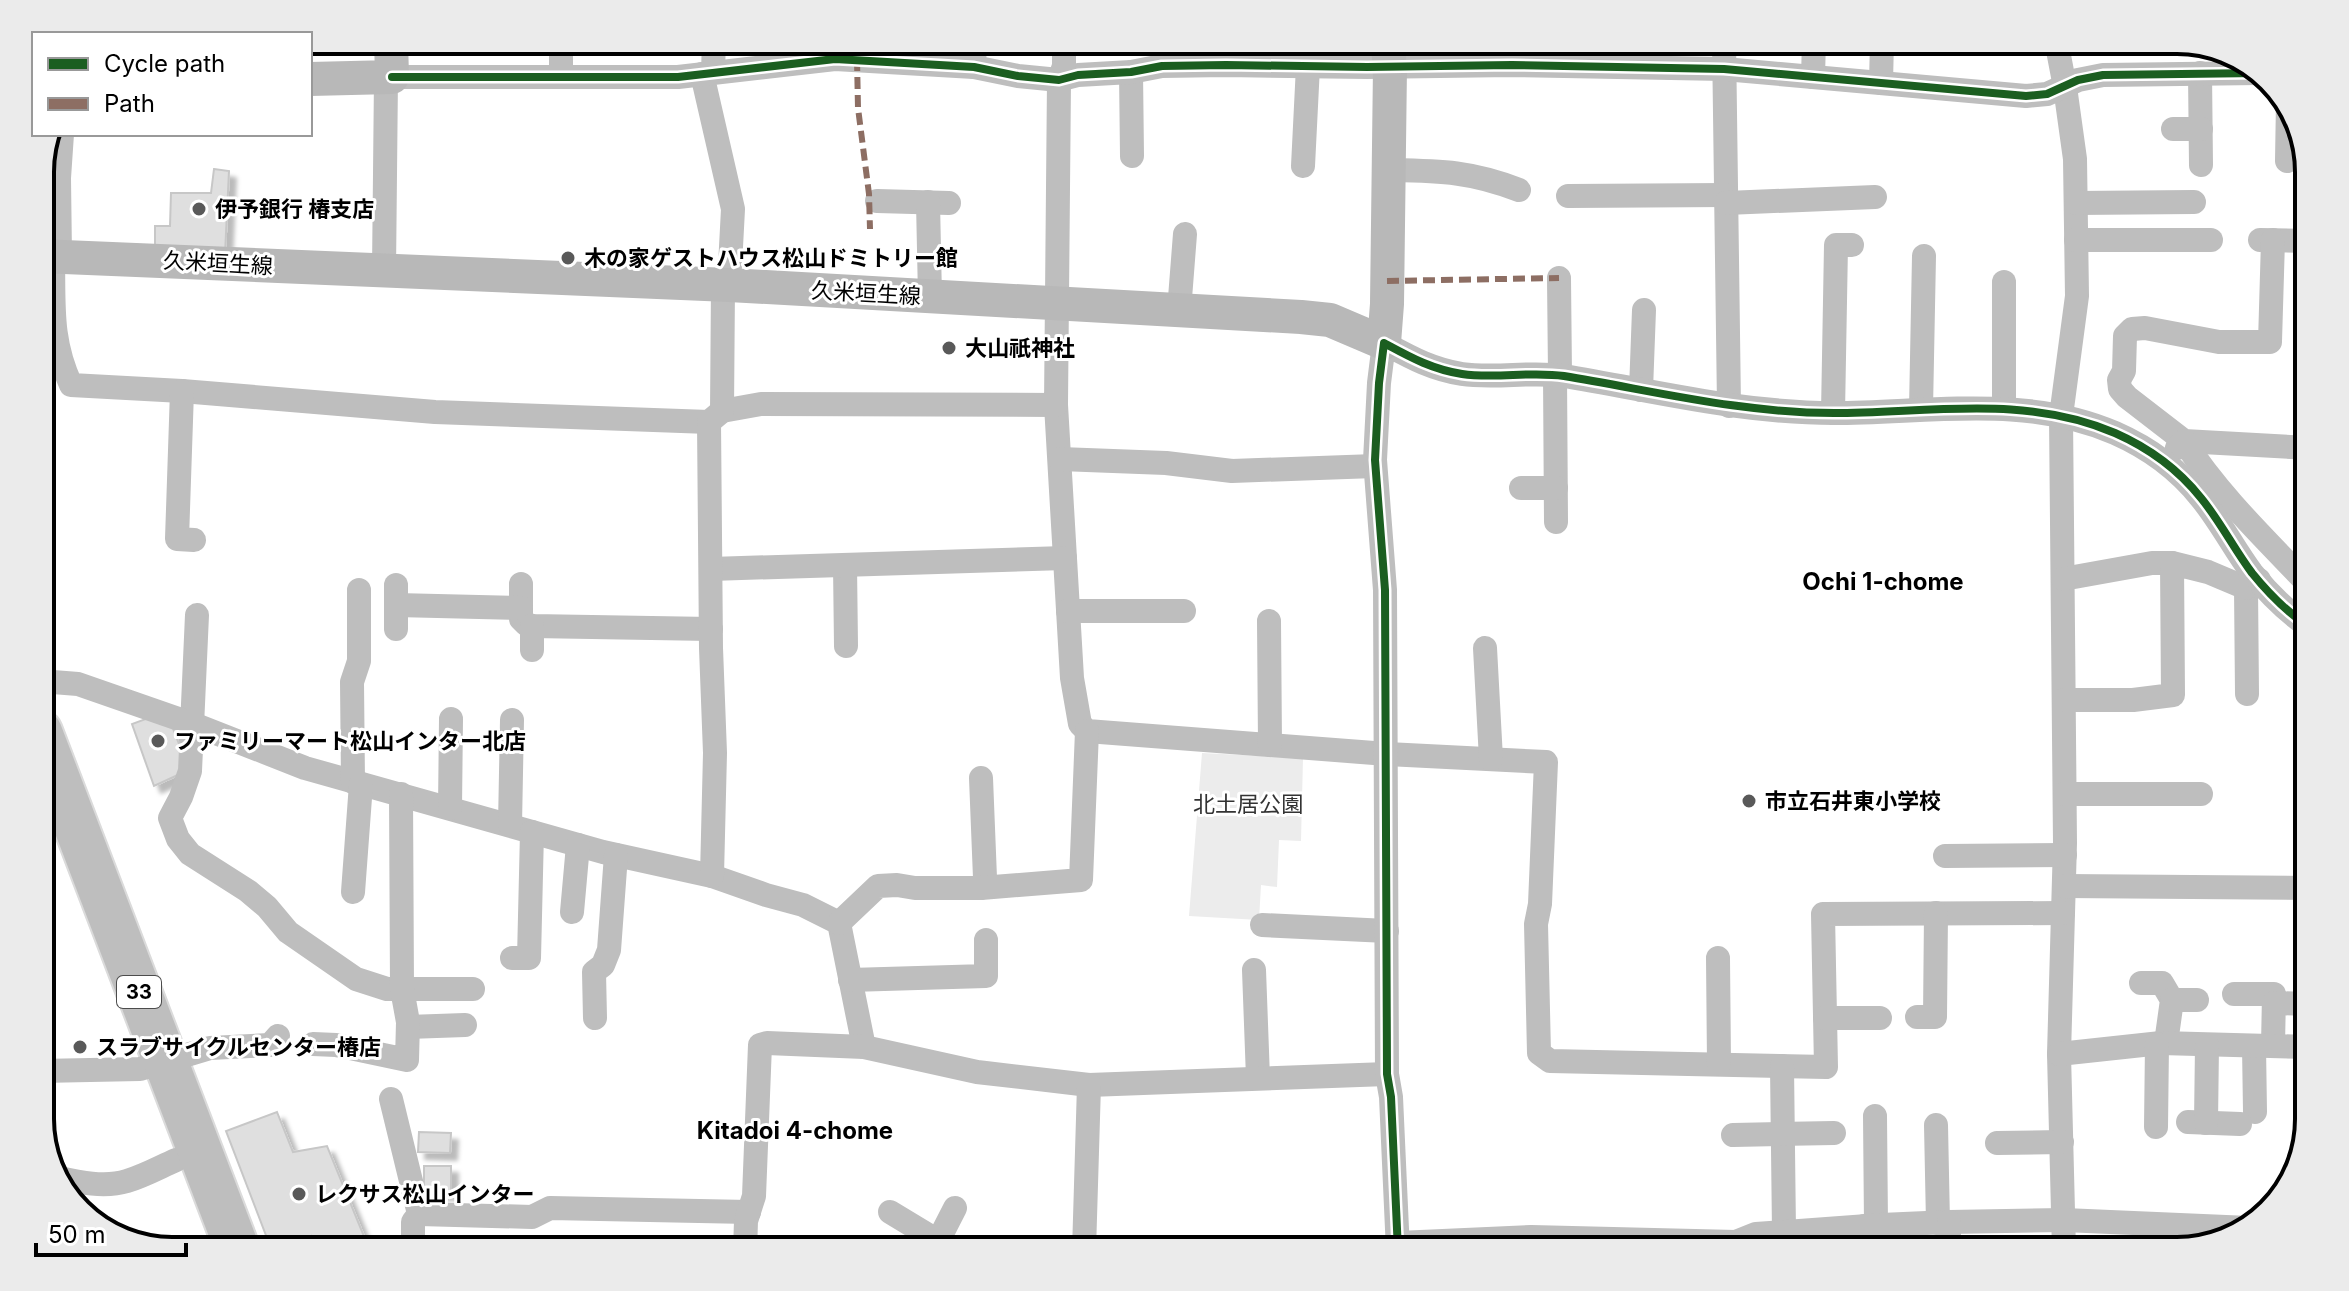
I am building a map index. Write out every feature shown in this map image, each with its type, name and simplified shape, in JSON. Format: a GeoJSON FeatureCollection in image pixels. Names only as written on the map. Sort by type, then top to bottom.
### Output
{"type":"FeatureCollection","features":[{"type":"Feature","properties":{"kind":"highway","name":"33"},"geometry":{"type":"LineString","coordinates":[[54,773],[153,1065],[176,1160],[205,1237]]}},
{"type":"Feature","properties":{"kind":"highway","name":"33"},"geometry":{"type":"LineString","coordinates":[[54,842],[232,1237]]}},
{"type":"Feature","properties":{"kind":"main road"},"geometry":{"type":"LineString","coordinates":[[312,79],[389,77],[390,54]]}},
{"type":"Feature","properties":{"kind":"main road"},"geometry":{"type":"LineString","coordinates":[[1384,343],[1387,304],[1388,54]]}},
{"type":"Feature","properties":{"kind":"main road","name":"久米垣生線"},"geometry":{"type":"LineString","coordinates":[[54,256],[726,285],[1330,320],[1384,343]]}},
{"type":"Feature","properties":{"kind":"street"},"geometry":{"type":"LineString","coordinates":[[561,54],[561,77]]}},
{"type":"Feature","properties":{"kind":"street"},"geometry":{"type":"LineString","coordinates":[[711,54],[708,73],[733,209],[716,417],[711,569],[715,753],[712,876]]}},
{"type":"Feature","properties":{"kind":"street"},"geometry":{"type":"LineString","coordinates":[[974,54],[974,67]]}},
{"type":"Feature","properties":{"kind":"street"},"geometry":{"type":"LineString","coordinates":[[1064,54],[1059,80],[1056,405],[1072,678],[1080,724],[1087,731],[1387,754],[1546,762],[1540,904],[1536,924],[1539,1053],[1550,1061],[1826,1067],[1823,914],[2063,913]]}},
{"type":"Feature","properties":{"kind":"street"},"geometry":{"type":"LineString","coordinates":[[1226,54],[1226,65]]}},
{"type":"Feature","properties":{"kind":"street"},"geometry":{"type":"LineString","coordinates":[[384,271],[389,77],[678,77],[835,59],[974,67],[1059,80],[1162,66],[1308,66],[1382,54]]}},
{"type":"Feature","properties":{"kind":"street"},"geometry":{"type":"LineString","coordinates":[[1398,54],[1512,65],[1724,69],[2026,96],[2047,94],[2078,80],[2103,75],[2240,73]]}},
{"type":"Feature","properties":{"kind":"street"},"geometry":{"type":"LineString","coordinates":[[1512,54],[1512,65]]}},
{"type":"Feature","properties":{"kind":"street"},"geometry":{"type":"LineString","coordinates":[[1587,54],[1587,66]]}},
{"type":"Feature","properties":{"kind":"street"},"geometry":{"type":"LineString","coordinates":[[1724,54],[1729,406]]}},
{"type":"Feature","properties":{"kind":"street"},"geometry":{"type":"LineString","coordinates":[[1813,77],[1814,54]]}},
{"type":"Feature","properties":{"kind":"street"},"geometry":{"type":"LineString","coordinates":[[1881,83],[1882,54]]}},
{"type":"Feature","properties":{"kind":"street"},"geometry":{"type":"LineString","coordinates":[[2059,54],[2075,159],[2077,296],[2061,416],[2065,855],[2059,1054],[2064,1237]]}},
{"type":"Feature","properties":{"kind":"street"},"geometry":{"type":"LineString","coordinates":[[1303,166],[1308,66]]}},
{"type":"Feature","properties":{"kind":"street"},"geometry":{"type":"LineString","coordinates":[[1131,72],[1132,156]]}},
{"type":"Feature","properties":{"kind":"street"},"geometry":{"type":"LineString","coordinates":[[2200,73],[2201,165]]}},
{"type":"Feature","properties":{"kind":"street"},"geometry":{"type":"LineString","coordinates":[[2173,129],[2201,129]]}},
{"type":"Feature","properties":{"kind":"street"},"geometry":{"type":"LineString","coordinates":[[2287,161],[2288,131]]}},
{"type":"Feature","properties":{"kind":"street"},"geometry":{"type":"LineString","coordinates":[[54,227],[59,178],[70,137]]}},
{"type":"Feature","properties":{"kind":"street"},"geometry":{"type":"LineString","coordinates":[[1388,170],[1470,174],[1519,190]]}},
{"type":"Feature","properties":{"kind":"street"},"geometry":{"type":"LineString","coordinates":[[1580,189],[1726,199],[1875,197]]}},
{"type":"Feature","properties":{"kind":"street"},"geometry":{"type":"LineString","coordinates":[[877,201],[938,202],[930,297]]}},
{"type":"Feature","properties":{"kind":"street"},"geometry":{"type":"LineString","coordinates":[[2076,203],[2194,202]]}},
{"type":"Feature","properties":{"kind":"street"},"geometry":{"type":"LineString","coordinates":[[1179,311],[1185,234]]}},
{"type":"Feature","properties":{"kind":"street"},"geometry":{"type":"LineString","coordinates":[[2076,240],[2211,240]]}},
{"type":"Feature","properties":{"kind":"street"},"geometry":{"type":"LineString","coordinates":[[2295,241],[2267,240],[2270,342],[2219,342],[2145,328],[2132,329],[2125,336],[2124,371],[2119,380],[2120,389],[2184,441],[2195,459],[2250,524],[2295,571]]}},
{"type":"Feature","properties":{"kind":"street"},"geometry":{"type":"LineString","coordinates":[[1833,413],[1836,245],[1852,245]]}},
{"type":"Feature","properties":{"kind":"street"},"geometry":{"type":"LineString","coordinates":[[1921,409],[1931,293],[1924,256]]}},
{"type":"Feature","properties":{"kind":"street"},"geometry":{"type":"LineString","coordinates":[[1556,522],[1559,278]]}},
{"type":"Feature","properties":{"kind":"street"},"geometry":{"type":"LineString","coordinates":[[2004,282],[2004,408]]}},
{"type":"Feature","properties":{"kind":"street"},"geometry":{"type":"LineString","coordinates":[[1641,390],[1644,310]]}},
{"type":"Feature","properties":{"kind":"street"},"geometry":{"type":"LineString","coordinates":[[54,320],[61,365],[71,385],[435,412],[716,417],[761,404],[1056,405]]}},
{"type":"Feature","properties":{"kind":"street"},"geometry":{"type":"LineString","coordinates":[[1398,1237],[1391,1097],[1387,1074],[1385,590],[1375,466],[1384,343],[1425,365],[1464,374],[1557,375],[1729,406],[1833,413],[2004,408],[2061,416],[2113,432],[2164,461],[2201,498],[2252,584],[2247,694]]}},
{"type":"Feature","properties":{"kind":"street"},"geometry":{"type":"LineString","coordinates":[[182,391],[177,539],[194,540]]}},
{"type":"Feature","properties":{"kind":"street"},"geometry":{"type":"LineString","coordinates":[[2164,461],[2184,441],[2295,447]]}},
{"type":"Feature","properties":{"kind":"street"},"geometry":{"type":"LineString","coordinates":[[1060,459],[1166,463],[1232,471],[1375,466]]}},
{"type":"Feature","properties":{"kind":"street"},"geometry":{"type":"LineString","coordinates":[[1521,488],[1556,488]]}},
{"type":"Feature","properties":{"kind":"street"},"geometry":{"type":"LineString","coordinates":[[711,569],[1065,558]]}},
{"type":"Feature","properties":{"kind":"street"},"geometry":{"type":"LineString","coordinates":[[2063,579],[2152,563],[2172,563],[2252,584],[2295,616]]}},
{"type":"Feature","properties":{"kind":"street"},"geometry":{"type":"LineString","coordinates":[[2064,700],[2133,700],[2173,695],[2172,563]]}},
{"type":"Feature","properties":{"kind":"street"},"geometry":{"type":"LineString","coordinates":[[845,565],[846,646]]}},
{"type":"Feature","properties":{"kind":"street"},"geometry":{"type":"LineString","coordinates":[[353,892],[357,783],[352,682],[359,661],[359,590]]}},
{"type":"Feature","properties":{"kind":"street"},"geometry":{"type":"LineString","coordinates":[[396,606],[525,606],[611,639],[711,629]]}},
{"type":"Feature","properties":{"kind":"street"},"geometry":{"type":"LineString","coordinates":[[525,606],[532,650]]}},
{"type":"Feature","properties":{"kind":"street"},"geometry":{"type":"LineString","coordinates":[[1068,611],[1184,611]]}},
{"type":"Feature","properties":{"kind":"street"},"geometry":{"type":"LineString","coordinates":[[197,615],[190,771],[170,818],[178,839],[190,854],[248,891],[267,907],[288,932],[356,979],[387,989],[473,989]]}},
{"type":"Feature","properties":{"kind":"street"},"geometry":{"type":"LineString","coordinates":[[1269,621],[1270,745]]}},
{"type":"Feature","properties":{"kind":"street"},"geometry":{"type":"LineString","coordinates":[[1485,648],[1491,759]]}},
{"type":"Feature","properties":{"kind":"street"},"geometry":{"type":"LineString","coordinates":[[54,682],[78,684],[305,768],[578,845],[712,876],[803,905],[839,923]]}},
{"type":"Feature","properties":{"kind":"street"},"geometry":{"type":"LineString","coordinates":[[450,808],[451,719]]}},
{"type":"Feature","properties":{"kind":"street"},"geometry":{"type":"LineString","coordinates":[[512,720],[529,958],[512,958]]}},
{"type":"Feature","properties":{"kind":"street"},"geometry":{"type":"LineString","coordinates":[[839,923],[878,886],[981,888],[1081,880],[1087,731]]}},
{"type":"Feature","properties":{"kind":"street"},"geometry":{"type":"LineString","coordinates":[[981,778],[985,878],[981,888]]}},
{"type":"Feature","properties":{"kind":"street"},"geometry":{"type":"LineString","coordinates":[[313,1044],[336,1045],[407,1060],[408,1027],[402,989],[401,794]]}},
{"type":"Feature","properties":{"kind":"street"},"geometry":{"type":"LineString","coordinates":[[2065,794],[2201,794]]}},
{"type":"Feature","properties":{"kind":"street"},"geometry":{"type":"LineString","coordinates":[[572,912],[578,845]]}},
{"type":"Feature","properties":{"kind":"street"},"geometry":{"type":"LineString","coordinates":[[595,1018],[586,971],[603,965],[609,950],[616,855]]}},
{"type":"Feature","properties":{"kind":"street"},"geometry":{"type":"LineString","coordinates":[[1945,856],[2065,855]]}},
{"type":"Feature","properties":{"kind":"street"},"geometry":{"type":"LineString","coordinates":[[2064,886],[2295,888]]}},
{"type":"Feature","properties":{"kind":"street"},"geometry":{"type":"LineString","coordinates":[[1917,1017],[1935,1017],[1936,913]]}},
{"type":"Feature","properties":{"kind":"street"},"geometry":{"type":"LineString","coordinates":[[839,923],[864,1047]]}},
{"type":"Feature","properties":{"kind":"street"},"geometry":{"type":"LineString","coordinates":[[1262,925],[1387,931]]}},
{"type":"Feature","properties":{"kind":"street"},"geometry":{"type":"LineString","coordinates":[[850,980],[986,976],[986,940]]}},
{"type":"Feature","properties":{"kind":"street"},"geometry":{"type":"LineString","coordinates":[[1718,958],[1719,1064]]}},
{"type":"Feature","properties":{"kind":"street"},"geometry":{"type":"LineString","coordinates":[[1254,970],[1258,1078]]}},
{"type":"Feature","properties":{"kind":"street"},"geometry":{"type":"LineString","coordinates":[[2141,983],[2162,983],[2172,1000],[2161,1044],[2156,1127]]}},
{"type":"Feature","properties":{"kind":"street"},"geometry":{"type":"LineString","coordinates":[[2207,1045],[2197,1122],[2248,1118],[2274,994],[2234,994]]}},
{"type":"Feature","properties":{"kind":"street"},"geometry":{"type":"LineString","coordinates":[[2172,1000],[2197,1000]]}},
{"type":"Feature","properties":{"kind":"street"},"geometry":{"type":"LineString","coordinates":[[2274,1003],[2295,1004]]}},
{"type":"Feature","properties":{"kind":"street"},"geometry":{"type":"LineString","coordinates":[[1825,1018],[1880,1018]]}},
{"type":"Feature","properties":{"kind":"street"},"geometry":{"type":"LineString","coordinates":[[408,1027],[465,1025]]}},
{"type":"Feature","properties":{"kind":"street"},"geometry":{"type":"LineString","coordinates":[[54,1070],[153,1065],[210,1048],[270,1045],[278,1036]]}},
{"type":"Feature","properties":{"kind":"street"},"geometry":{"type":"LineString","coordinates":[[745,1237],[746,1221],[754,1196],[760,1045],[767,1043],[864,1047],[977,1072],[1089,1085],[1387,1074]]}},
{"type":"Feature","properties":{"kind":"street"},"geometry":{"type":"LineString","coordinates":[[2059,1054],[2161,1044],[2295,1047]]}},
{"type":"Feature","properties":{"kind":"street"},"geometry":{"type":"LineString","coordinates":[[1782,1066],[1784,1232]]}},
{"type":"Feature","properties":{"kind":"street"},"geometry":{"type":"LineString","coordinates":[[1089,1085],[1091,1237]]}},
{"type":"Feature","properties":{"kind":"street"},"geometry":{"type":"LineString","coordinates":[[391,1099],[419,1214]]}},
{"type":"Feature","properties":{"kind":"street"},"geometry":{"type":"LineString","coordinates":[[1867,1237],[1874,1116]]}},
{"type":"Feature","properties":{"kind":"street"},"geometry":{"type":"LineString","coordinates":[[1936,1125],[1947,1237]]}},
{"type":"Feature","properties":{"kind":"street"},"geometry":{"type":"LineString","coordinates":[[1733,1135],[1834,1133]]}},
{"type":"Feature","properties":{"kind":"street"},"geometry":{"type":"LineString","coordinates":[[1997,1143],[2062,1142]]}},
{"type":"Feature","properties":{"kind":"street"},"geometry":{"type":"LineString","coordinates":[[76,1186],[127,1181],[176,1160]]}},
{"type":"Feature","properties":{"kind":"street"},"geometry":{"type":"LineString","coordinates":[[419,1214],[532,1217],[550,1208],[749,1212]]}},
{"type":"Feature","properties":{"kind":"street"},"geometry":{"type":"LineString","coordinates":[[940,1237],[955,1208]]}},
{"type":"Feature","properties":{"kind":"street"},"geometry":{"type":"LineString","coordinates":[[890,1212],[924,1237]]}},
{"type":"Feature","properties":{"kind":"street"},"geometry":{"type":"LineString","coordinates":[[413,1237],[413,1222],[419,1214]]}},
{"type":"Feature","properties":{"kind":"street"},"geometry":{"type":"LineString","coordinates":[[1751,1237],[1756,1234],[1870,1226],[2064,1220],[2194,1236]]}},
{"type":"Feature","properties":{"kind":"green space","name":"北土居公園"},"geometry":{"type":"Polygon","coordinates":[[[1202,753],[1303,758],[1301,841],[1279,840],[1277,887],[1261,885],[1259,920],[1189,916],[1202,753]]]}},
{"type":"Feature","properties":{"kind":"building","name":"伊予銀行 椿支店"},"geometry":{"type":"Polygon","coordinates":[[[214,169],[229,171],[225,254],[155,253],[155,226],[170,226],[171,193],[211,193],[214,169]]]}},
{"type":"Feature","properties":{"kind":"building","name":"ファミリーマート松山インター北店"},"geometry":{"type":"Polygon","coordinates":[[[151,717],[172,726],[184,757],[180,774],[154,786],[132,724],[151,717]]]}},
{"type":"Feature","properties":{"kind":"building","name":"レクサス松山インター"},"geometry":{"type":"Polygon","coordinates":[[[277,1112],[293,1152],[327,1146],[364,1237],[267,1237],[226,1131],[277,1112]]]}},
{"type":"Feature","properties":{"kind":"building"},"geometry":{"type":"Polygon","coordinates":[[[419,1132],[451,1133],[450,1153],[418,1152],[419,1132]]]}},
{"type":"Feature","properties":{"kind":"building"},"geometry":{"type":"Polygon","coordinates":[[[424,1166],[451,1166],[451,1193],[424,1193],[424,1166]]]}},
{"type":"Feature","properties":{"kind":"marked path"},"geometry":{"type":"LineString","coordinates":[[857,59],[858,108],[869,194],[870,229]]}},
{"type":"Feature","properties":{"kind":"marked path"},"geometry":{"type":"LineString","coordinates":[[1387,281],[1559,278]]}},
{"type":"Feature","properties":{"kind":"cycle path"},"geometry":{"type":"LineString","coordinates":[[392,77],[678,77],[835,59],[974,67],[1059,80],[1162,66],[1512,65],[1724,69],[2026,96],[2047,94],[2078,80],[2103,75],[2241,73]]}},
{"type":"Feature","properties":{"kind":"cycle path"},"geometry":{"type":"LineString","coordinates":[[1397,1237],[1391,1097],[1387,1074],[1385,590],[1375,460],[1384,343],[1431,366],[1462,374],[1564,376],[1765,409],[1834,413],[1976,408],[2046,413],[2081,421],[2128,439],[2173,469],[2208,507],[2258,581],[2295,616]]}},
{"type":"Feature","properties":{"kind":"place","name":"伊予銀行 椿支店"},"geometry":{"type":"Point","coordinates":[199,209]}},
{"type":"Feature","properties":{"kind":"place","name":"木の家ゲストハウス松山ドミトリー館"},"geometry":{"type":"Point","coordinates":[568,258]}},
{"type":"Feature","properties":{"kind":"place","name":"大山祇神社"},"geometry":{"type":"Point","coordinates":[949,348]}},
{"type":"Feature","properties":{"kind":"place","name":"ファミリーマート松山インター北店"},"geometry":{"type":"Point","coordinates":[158,741]}},
{"type":"Feature","properties":{"kind":"place","name":"市立石井東小学校"},"geometry":{"type":"Point","coordinates":[1749,801]}},
{"type":"Feature","properties":{"kind":"place","name":"スラブサイクルセンター椿店"},"geometry":{"type":"Point","coordinates":[80,1047]}},
{"type":"Feature","properties":{"kind":"place","name":"レクサス松山インター"},"geometry":{"type":"Point","coordinates":[299,1194]}},
{"type":"Feature","properties":{"kind":"district","name":"Ochi 1-chome"},"geometry":{"type":"Point","coordinates":[1883,581]}},
{"type":"Feature","properties":{"kind":"district","name":"Kitadoi 4-chome"},"geometry":{"type":"Point","coordinates":[795,1130]}}]}
